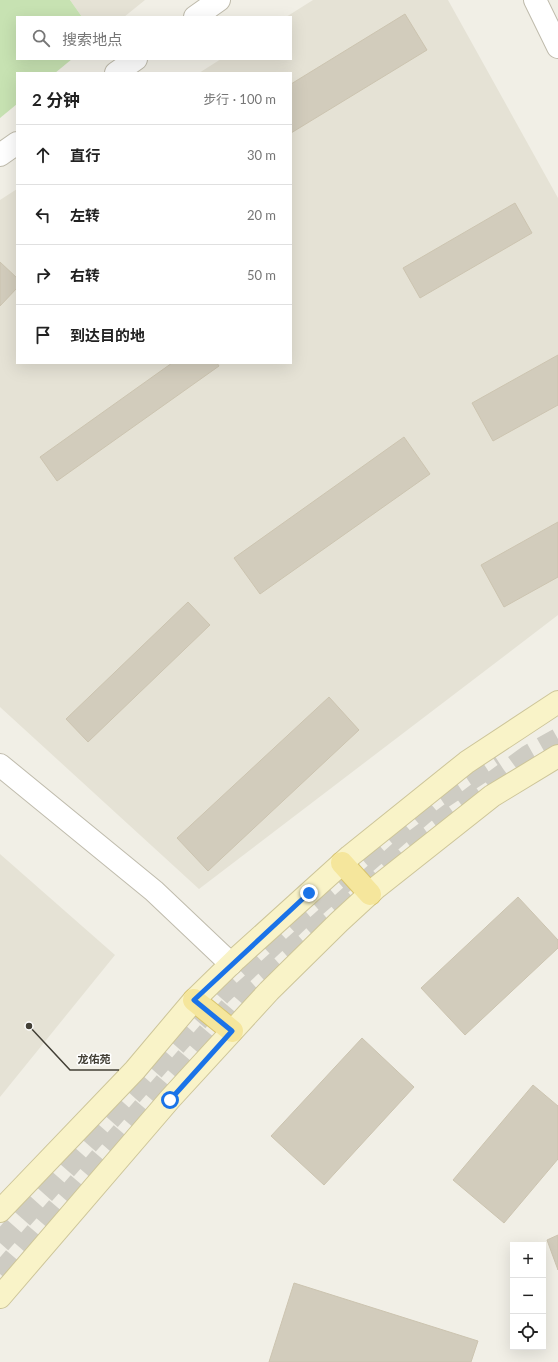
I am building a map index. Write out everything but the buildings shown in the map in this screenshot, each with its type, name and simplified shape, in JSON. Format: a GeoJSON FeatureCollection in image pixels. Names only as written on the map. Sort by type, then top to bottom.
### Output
{"type":"FeatureCollection","features":[{"type":"Feature","properties":{"kind":"main road"},"geometry":{"type":"LineString","coordinates":[[0,1210],[135,1070],[194,1000],[231,964],[342,863],[467,762],[558,702]]}},
{"type":"Feature","properties":{"kind":"main road"},"geometry":{"type":"LineString","coordinates":[[0,1297],[164,1105],[269,991],[370,894],[492,796],[558,756]]}},
{"type":"Feature","properties":{"kind":"main road"},"geometry":{"type":"LineString","coordinates":[[342,863],[370,894]]}},
{"type":"Feature","properties":{"kind":"main road"},"geometry":{"type":"LineString","coordinates":[[194,1000],[232,1031]]}},
{"type":"Feature","properties":{"kind":"street"},"geometry":{"type":"LineString","coordinates":[[196,16],[219,0]]}},
{"type":"Feature","properties":{"kind":"street"},"geometry":{"type":"LineString","coordinates":[[535,0],[558,47]]}},
{"type":"Feature","properties":{"kind":"street"},"geometry":{"type":"LineString","coordinates":[[117,72],[135,60]]}},
{"type":"Feature","properties":{"kind":"street"},"geometry":{"type":"LineString","coordinates":[[0,155],[16,144]]}},
{"type":"Feature","properties":{"kind":"street"},"geometry":{"type":"LineString","coordinates":[[0,765],[154,890],[231,964]]}},
{"type":"Feature","properties":{"kind":"shaded area"},"geometry":{"type":"Polygon","coordinates":[[[70,0],[145,0],[125,16],[81,16],[70,0]]]}},
{"type":"Feature","properties":{"kind":"shaded area"},"geometry":{"type":"Polygon","coordinates":[[[313,0],[448,0],[558,198],[558,615],[199,889],[0,707],[0,200],[16,190],[16,364],[292,364],[292,72],[201,72],[219,60],[292,60],[292,16],[288,16],[313,0]]]}},
{"type":"Feature","properties":{"kind":"shaded area"},"geometry":{"type":"Polygon","coordinates":[[[0,854],[115,955],[0,1097],[0,854]]]}},
{"type":"Feature","properties":{"kind":"green space"},"geometry":{"type":"Polygon","coordinates":[[[0,0],[70,0],[81,16],[16,16],[16,60],[71,60],[56,72],[16,72],[16,105],[0,118],[0,0]]]}},
{"type":"Feature","properties":{"kind":"tunnel"},"geometry":{"type":"LineString","coordinates":[[0,1274],[243,992],[403,849],[528,756],[558,739]]}},
{"type":"Feature","properties":{"kind":"tunnel"},"geometry":{"type":"LineString","coordinates":[[0,1243],[221,994],[298,921],[439,800],[498,761]]}},
{"type":"Feature","properties":{"kind":"place","name":"龙佑苑"},"geometry":{"type":"Point","coordinates":[29,1026]}},
{"type":"Feature","properties":{"kind":"route"},"geometry":{"type":"LineString","coordinates":[[170,1100],[232,1031],[194,1000],[236,959],[309,893]]}}]}
